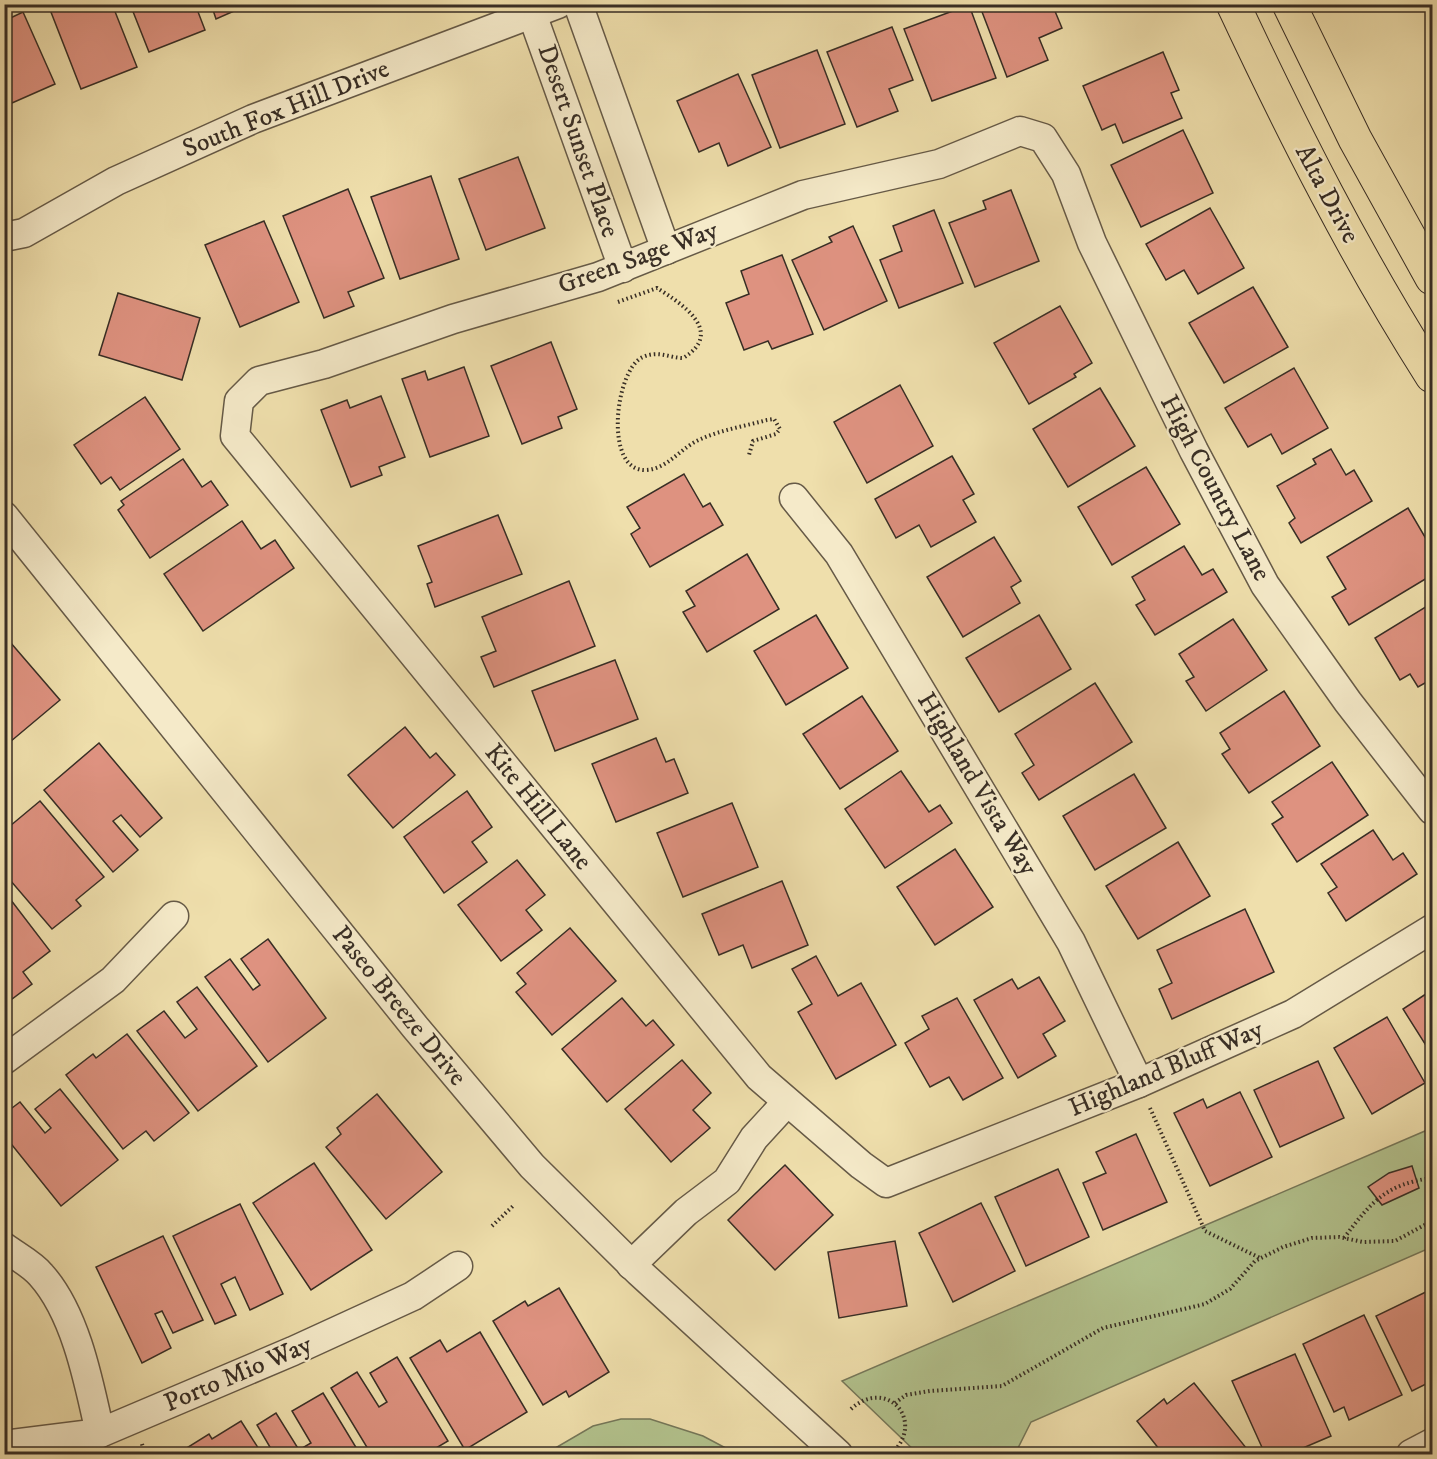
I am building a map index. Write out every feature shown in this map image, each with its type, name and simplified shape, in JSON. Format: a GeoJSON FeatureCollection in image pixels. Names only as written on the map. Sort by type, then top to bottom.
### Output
{"type":"FeatureCollection","features":[{"type":"Feature","properties":{"kind":"main road","name":"Alta Drive"},"geometry":{"type":"LineString","coordinates":[[1233,4],[1313,170],[1356,250],[1432,376]]}},
{"type":"Feature","properties":{"kind":"main road","name":"Alta Drive"},"geometry":{"type":"LineString","coordinates":[[1289,4],[1354,139],[1432,278]]}},
{"type":"Feature","properties":{"kind":"street","name":"Desert Sunset Place"},"geometry":{"type":"LineString","coordinates":[[578,4],[666,250]]}},
{"type":"Feature","properties":{"kind":"street","name":"Desert Sunset Place"},"geometry":{"type":"LineString","coordinates":[[545,9],[579,141],[623,268]]}},
{"type":"Feature","properties":{"kind":"street","name":"South Fox Hill Drive"},"geometry":{"type":"LineString","coordinates":[[4,256],[14,235],[116,181],[224,132],[545,9]]}},
{"type":"Feature","properties":{"kind":"street"},"geometry":{"type":"LineString","coordinates":[[579,141],[621,126]]}},
{"type":"Feature","properties":{"kind":"street","name":"Green Sage Way"},"geometry":{"type":"LineString","coordinates":[[239,401],[260,381],[324,364],[453,319],[623,268],[803,195],[939,164],[1020,131],[1043,138]]}},
{"type":"Feature","properties":{"kind":"street","name":"High Country Lane"},"geometry":{"type":"LineString","coordinates":[[1043,138],[1066,174],[1092,243],[1194,451],[1265,585],[1348,702],[1432,810]]}},
{"type":"Feature","properties":{"kind":"street","name":"Kite Hill Lane"},"geometry":{"type":"LineString","coordinates":[[239,401],[235,436],[759,1077],[861,1166],[886,1183]]}},
{"type":"Feature","properties":{"kind":"street","name":"Highland Vista Way"},"geometry":{"type":"LineString","coordinates":[[794,498],[839,554],[1065,932],[1138,1083]]}},
{"type":"Feature","properties":{"kind":"street","name":"Paseo Breeze Drive"},"geometry":{"type":"LineString","coordinates":[[4,516],[478,1104],[532,1166],[631,1265],[838,1455]]}},
{"type":"Feature","properties":{"kind":"street"},"geometry":{"type":"LineString","coordinates":[[4,1060],[113,980],[174,916]]}},
{"type":"Feature","properties":{"kind":"street","name":"Highland Bluff Way"},"geometry":{"type":"LineString","coordinates":[[886,1183],[1138,1083],[1293,1014],[1432,929]]}},
{"type":"Feature","properties":{"kind":"street"},"geometry":{"type":"LineString","coordinates":[[631,1265],[686,1212],[727,1181],[759,1132],[787,1102]]}},
{"type":"Feature","properties":{"kind":"street"},"geometry":{"type":"LineString","coordinates":[[4,1247],[41,1275],[69,1321],[87,1376],[100,1433]]}},
{"type":"Feature","properties":{"kind":"street","name":"Porto Mio Way"},"geometry":{"type":"LineString","coordinates":[[4,1445],[100,1433],[293,1351],[412,1296],[458,1266]]}},
{"type":"Feature","properties":{"kind":"street"},"geometry":{"type":"LineString","coordinates":[[1411,1455],[1432,1443]]}},
{"type":"Feature","properties":{"kind":"path"},"geometry":{"type":"LineString","coordinates":[[609,305],[657,288],[688,309],[700,326],[700,337],[691,354],[683,358],[662,353],[642,357],[633,364],[626,375],[620,409],[618,443],[627,463],[634,469],[652,469],[661,466],[702,438],[774,419],[780,429],[776,434],[753,441],[749,455]]}},
{"type":"Feature","properties":{"kind":"path"},"geometry":{"type":"LineString","coordinates":[[1138,1083],[1205,1231],[1260,1259]]}},
{"type":"Feature","properties":{"kind":"path"},"geometry":{"type":"LineString","coordinates":[[1344,1238],[1376,1198],[1411,1181],[1432,1178]]}},
{"type":"Feature","properties":{"kind":"path"},"geometry":{"type":"LineString","coordinates":[[492,1226],[513,1206]]}},
{"type":"Feature","properties":{"kind":"path"},"geometry":{"type":"LineString","coordinates":[[895,1403],[906,1395],[930,1391],[1002,1386],[1104,1328],[1205,1304],[1230,1289],[1260,1259],[1283,1247],[1312,1238],[1344,1238],[1364,1242],[1395,1241],[1432,1221]]}},
{"type":"Feature","properties":{"kind":"path"},"geometry":{"type":"LineString","coordinates":[[851,1409],[867,1398],[877,1396],[886,1397],[895,1403],[905,1422],[905,1432],[896,1449]]}},
{"type":"Feature","properties":{"kind":"green space"},"geometry":{"type":"Polygon","coordinates":[[[1432,1128],[1432,1247],[1031,1422],[1015,1454],[918,1454],[842,1381],[1432,1128]]]}},
{"type":"Feature","properties":{"kind":"green space"},"geometry":{"type":"Polygon","coordinates":[[[621,1419],[650,1419],[703,1436],[737,1454],[545,1454],[593,1426],[621,1419]]]}},
{"type":"Feature","properties":{"kind":"building"},"geometry":{"type":"Polygon","coordinates":[[[54,4],[112,4],[137,67],[81,89],[49,7],[54,4]]]}},
{"type":"Feature","properties":{"kind":"building"},"geometry":{"type":"Polygon","coordinates":[[[130,4],[195,4],[205,30],[149,52],[130,4]]]}},
{"type":"Feature","properties":{"kind":"building"},"geometry":{"type":"Polygon","coordinates":[[[211,4],[250,4],[216,19],[211,4]]]}},
{"type":"Feature","properties":{"kind":"building"},"geometry":{"type":"Polygon","coordinates":[[[979,4],[1052,4],[1062,28],[1039,38],[1048,60],[1007,77],[979,4]]]}},
{"type":"Feature","properties":{"kind":"building"},"geometry":{"type":"Polygon","coordinates":[[[969,5],[996,78],[932,101],[904,29],[969,5]]]}},
{"type":"Feature","properties":{"kind":"building"},"geometry":{"type":"Polygon","coordinates":[[[23,12],[55,84],[12,103],[4,87],[4,21],[23,12]]]}},
{"type":"Feature","properties":{"kind":"building"},"geometry":{"type":"Polygon","coordinates":[[[892,27],[913,80],[889,89],[898,111],[857,127],[827,52],[892,27]]]}},
{"type":"Feature","properties":{"kind":"building"},"geometry":{"type":"Polygon","coordinates":[[[817,50],[845,124],[780,148],[752,75],[817,50]]]}},
{"type":"Feature","properties":{"kind":"building"},"geometry":{"type":"Polygon","coordinates":[[[1163,52],[1179,90],[1171,93],[1182,118],[1123,143],[1115,124],[1102,130],[1083,86],[1163,52]]]}},
{"type":"Feature","properties":{"kind":"building"},"geometry":{"type":"Polygon","coordinates":[[[738,74],[771,147],[728,166],[719,143],[699,152],[677,101],[738,74]]]}},
{"type":"Feature","properties":{"kind":"building"},"geometry":{"type":"Polygon","coordinates":[[[1183,130],[1213,193],[1141,227],[1111,165],[1183,130]]]}},
{"type":"Feature","properties":{"kind":"building"},"geometry":{"type":"Polygon","coordinates":[[[518,157],[545,228],[486,250],[459,179],[518,157]]]}},
{"type":"Feature","properties":{"kind":"building"},"geometry":{"type":"Polygon","coordinates":[[[431,176],[459,259],[400,279],[371,197],[431,176]]]}},
{"type":"Feature","properties":{"kind":"building"},"geometry":{"type":"Polygon","coordinates":[[[348,189],[384,278],[348,292],[354,306],[324,318],[283,216],[348,189]]]}},
{"type":"Feature","properties":{"kind":"building"},"geometry":{"type":"Polygon","coordinates":[[[1011,190],[1039,261],[975,287],[949,223],[986,209],[983,201],[1011,190]]]}},
{"type":"Feature","properties":{"kind":"building"},"geometry":{"type":"Polygon","coordinates":[[[1210,208],[1244,268],[1198,294],[1184,270],[1166,280],[1146,244],[1210,208]]]}},
{"type":"Feature","properties":{"kind":"building"},"geometry":{"type":"Polygon","coordinates":[[[934,210],[963,283],[899,308],[880,260],[902,251],[893,226],[934,210]]]}},
{"type":"Feature","properties":{"kind":"building"},"geometry":{"type":"Polygon","coordinates":[[[264,221],[299,302],[240,327],[205,245],[264,221]]]}},
{"type":"Feature","properties":{"kind":"building"},"geometry":{"type":"Polygon","coordinates":[[[853,226],[887,301],[824,330],[792,260],[832,242],[829,237],[853,226]]]}},
{"type":"Feature","properties":{"kind":"building"},"geometry":{"type":"Polygon","coordinates":[[[782,255],[813,334],[772,349],[768,341],[744,350],[726,303],[749,294],[741,271],[782,255]]]}},
{"type":"Feature","properties":{"kind":"building"},"geometry":{"type":"Polygon","coordinates":[[[1253,287],[1288,347],[1224,383],[1189,323],[1253,287]]]}},
{"type":"Feature","properties":{"kind":"building"},"geometry":{"type":"Polygon","coordinates":[[[118,293],[200,318],[182,380],[99,355],[118,293]]]}},
{"type":"Feature","properties":{"kind":"building"},"geometry":{"type":"Polygon","coordinates":[[[1060,306],[1092,363],[1074,374],[1076,377],[1029,404],[994,343],[1060,306]]]}},
{"type":"Feature","properties":{"kind":"building"},"geometry":{"type":"Polygon","coordinates":[[[551,342],[577,409],[558,417],[562,428],[522,444],[491,366],[551,342]]]}},
{"type":"Feature","properties":{"kind":"building"},"geometry":{"type":"Polygon","coordinates":[[[464,367],[489,436],[430,457],[402,379],[425,371],[428,380],[464,367]]]}},
{"type":"Feature","properties":{"kind":"building"},"geometry":{"type":"Polygon","coordinates":[[[1294,368],[1328,428],[1282,454],[1271,434],[1248,447],[1225,408],[1294,368]]]}},
{"type":"Feature","properties":{"kind":"building"},"geometry":{"type":"Polygon","coordinates":[[[900,385],[933,446],[867,483],[834,422],[900,385]]]}},
{"type":"Feature","properties":{"kind":"building"},"geometry":{"type":"Polygon","coordinates":[[[1100,388],[1135,446],[1068,487],[1033,429],[1100,388]]]}},
{"type":"Feature","properties":{"kind":"building"},"geometry":{"type":"Polygon","coordinates":[[[381,396],[405,457],[379,467],[382,475],[351,487],[321,410],[347,400],[350,408],[381,396]]]}},
{"type":"Feature","properties":{"kind":"building"},"geometry":{"type":"Polygon","coordinates":[[[145,397],[180,449],[120,490],[111,477],[101,484],[74,445],[145,397]]]}},
{"type":"Feature","properties":{"kind":"building"},"geometry":{"type":"Polygon","coordinates":[[[1331,449],[1346,475],[1354,470],[1372,501],[1301,543],[1289,523],[1295,518],[1277,486],[1316,464],[1313,459],[1331,449]]]}},
{"type":"Feature","properties":{"kind":"building"},"geometry":{"type":"Polygon","coordinates":[[[952,456],[974,494],[963,500],[976,522],[931,547],[919,525],[896,538],[875,499],[952,456]]]}},
{"type":"Feature","properties":{"kind":"building"},"geometry":{"type":"Polygon","coordinates":[[[183,459],[202,487],[211,481],[228,505],[150,558],[118,510],[124,505],[121,501],[183,459]]]}},
{"type":"Feature","properties":{"kind":"building"},"geometry":{"type":"Polygon","coordinates":[[[1146,467],[1180,524],[1112,565],[1078,507],[1146,467]]]}},
{"type":"Feature","properties":{"kind":"building"},"geometry":{"type":"Polygon","coordinates":[[[684,474],[703,507],[710,503],[723,525],[650,567],[631,534],[640,528],[627,507],[684,474]]]}},
{"type":"Feature","properties":{"kind":"building"},"geometry":{"type":"Polygon","coordinates":[[[1408,508],[1432,549],[1432,575],[1349,625],[1332,597],[1346,589],[1327,557],[1408,508]]]}},
{"type":"Feature","properties":{"kind":"building"},"geometry":{"type":"Polygon","coordinates":[[[498,515],[522,574],[435,607],[427,584],[432,582],[418,546],[498,515]]]}},
{"type":"Feature","properties":{"kind":"building"},"geometry":{"type":"Polygon","coordinates":[[[242,521],[261,549],[275,540],[294,568],[203,631],[164,574],[242,521]]]}},
{"type":"Feature","properties":{"kind":"building"},"geometry":{"type":"Polygon","coordinates":[[[994,537],[1021,581],[1011,587],[1020,603],[963,637],[927,577],[994,537]]]}},
{"type":"Feature","properties":{"kind":"building"},"geometry":{"type":"Polygon","coordinates":[[[1184,546],[1202,575],[1213,569],[1227,592],[1155,635],[1136,605],[1145,600],[1132,577],[1184,546]]]}},
{"type":"Feature","properties":{"kind":"building"},"geometry":{"type":"Polygon","coordinates":[[[747,554],[779,609],[707,652],[683,612],[695,606],[686,591],[747,554]]]}},
{"type":"Feature","properties":{"kind":"building"},"geometry":{"type":"Polygon","coordinates":[[[569,581],[595,646],[494,687],[481,657],[496,651],[482,617],[569,581]]]}},
{"type":"Feature","properties":{"kind":"building"},"geometry":{"type":"Polygon","coordinates":[[[1432,603],[1432,679],[1418,687],[1410,674],[1400,680],[1375,638],[1432,603]]]}},
{"type":"Feature","properties":{"kind":"building"},"geometry":{"type":"Polygon","coordinates":[[[816,615],[848,668],[786,705],[754,651],[816,615]]]}},
{"type":"Feature","properties":{"kind":"building"},"geometry":{"type":"Polygon","coordinates":[[[1039,615],[1071,669],[999,712],[966,658],[1039,615]]]}},
{"type":"Feature","properties":{"kind":"building"},"geometry":{"type":"Polygon","coordinates":[[[1233,619],[1267,670],[1206,711],[1186,681],[1194,677],[1179,654],[1233,619]]]}},
{"type":"Feature","properties":{"kind":"building"},"geometry":{"type":"Polygon","coordinates":[[[4,635],[60,700],[4,747],[4,635]]]}},
{"type":"Feature","properties":{"kind":"building"},"geometry":{"type":"Polygon","coordinates":[[[615,660],[638,719],[555,751],[532,691],[615,660]]]}},
{"type":"Feature","properties":{"kind":"building"},"geometry":{"type":"Polygon","coordinates":[[[1095,683],[1132,742],[1039,800],[1022,773],[1034,765],[1015,734],[1095,683]]]}},
{"type":"Feature","properties":{"kind":"building"},"geometry":{"type":"Polygon","coordinates":[[[1284,691],[1320,746],[1249,793],[1222,754],[1230,749],[1220,733],[1284,691]]]}},
{"type":"Feature","properties":{"kind":"building"},"geometry":{"type":"Polygon","coordinates":[[[862,696],[898,751],[840,789],[803,734],[862,696]]]}},
{"type":"Feature","properties":{"kind":"building"},"geometry":{"type":"Polygon","coordinates":[[[405,727],[430,758],[436,753],[455,775],[393,828],[348,775],[405,727]]]}},
{"type":"Feature","properties":{"kind":"building"},"geometry":{"type":"Polygon","coordinates":[[[656,738],[666,762],[674,759],[688,793],[616,822],[592,764],[656,738]]]}},
{"type":"Feature","properties":{"kind":"building"},"geometry":{"type":"Polygon","coordinates":[[[99,743],[162,818],[140,837],[121,815],[113,821],[138,850],[113,872],[44,790],[99,743]]]}},
{"type":"Feature","properties":{"kind":"building"},"geometry":{"type":"Polygon","coordinates":[[[1332,762],[1368,815],[1297,862],[1272,824],[1283,817],[1272,802],[1332,762]]]}},
{"type":"Feature","properties":{"kind":"building"},"geometry":{"type":"Polygon","coordinates":[[[901,771],[929,812],[940,805],[952,823],[885,868],[845,809],[901,771]]]}},
{"type":"Feature","properties":{"kind":"building"},"geometry":{"type":"Polygon","coordinates":[[[1134,774],[1166,828],[1095,870],[1063,816],[1134,774]]]}},
{"type":"Feature","properties":{"kind":"building"},"geometry":{"type":"Polygon","coordinates":[[[467,791],[492,827],[472,842],[487,862],[444,893],[404,837],[467,791]]]}},
{"type":"Feature","properties":{"kind":"building"},"geometry":{"type":"Polygon","coordinates":[[[40,801],[104,877],[76,900],[81,906],[52,929],[4,873],[4,831],[40,801]]]}},
{"type":"Feature","properties":{"kind":"building"},"geometry":{"type":"Polygon","coordinates":[[[732,803],[758,867],[683,897],[657,833],[732,803]]]}},
{"type":"Feature","properties":{"kind":"building"},"geometry":{"type":"Polygon","coordinates":[[[1373,830],[1393,860],[1403,853],[1417,874],[1346,921],[1328,893],[1337,887],[1321,864],[1373,830]]]}},
{"type":"Feature","properties":{"kind":"building"},"geometry":{"type":"Polygon","coordinates":[[[1178,842],[1210,896],[1138,939],[1106,886],[1178,842]]]}},
{"type":"Feature","properties":{"kind":"building"},"geometry":{"type":"Polygon","coordinates":[[[955,849],[993,907],[935,945],[897,887],[955,849]]]}},
{"type":"Feature","properties":{"kind":"building"},"geometry":{"type":"Polygon","coordinates":[[[517,860],[545,895],[526,910],[542,930],[501,961],[458,905],[517,860]]]}},
{"type":"Feature","properties":{"kind":"building"},"geometry":{"type":"Polygon","coordinates":[[[782,881],[808,945],[752,968],[743,945],[719,955],[702,914],[782,881]]]}},
{"type":"Feature","properties":{"kind":"building"},"geometry":{"type":"Polygon","coordinates":[[[4,891],[50,951],[23,972],[32,984],[4,1005],[4,891]]]}},
{"type":"Feature","properties":{"kind":"building"},"geometry":{"type":"Polygon","coordinates":[[[1245,909],[1274,972],[1172,1019],[1159,989],[1172,983],[1157,950],[1245,909]]]}},
{"type":"Feature","properties":{"kind":"building"},"geometry":{"type":"Polygon","coordinates":[[[570,928],[616,981],[552,1035],[516,992],[526,984],[517,973],[570,928]]]}},
{"type":"Feature","properties":{"kind":"building"},"geometry":{"type":"Polygon","coordinates":[[[268,939],[326,1018],[268,1062],[205,977],[230,959],[253,990],[260,985],[241,959],[268,939]]]}},
{"type":"Feature","properties":{"kind":"building"},"geometry":{"type":"Polygon","coordinates":[[[816,956],[838,996],[861,983],[896,1045],[836,1079],[798,1012],[812,1004],[792,969],[816,956]]]}},
{"type":"Feature","properties":{"kind":"building"},"geometry":{"type":"Polygon","coordinates":[[[1039,977],[1065,1021],[1043,1034],[1056,1056],[1018,1078],[974,1000],[1012,979],[1018,989],[1039,977]]]}},
{"type":"Feature","properties":{"kind":"building"},"geometry":{"type":"Polygon","coordinates":[[[197,987],[257,1066],[198,1111],[137,1031],[164,1011],[185,1038],[197,1029],[177,1002],[197,987]]]}},
{"type":"Feature","properties":{"kind":"building"},"geometry":{"type":"Polygon","coordinates":[[[1432,990],[1432,1055],[1403,1009],[1432,990]]]}},
{"type":"Feature","properties":{"kind":"building"},"geometry":{"type":"Polygon","coordinates":[[[622,998],[646,1026],[653,1020],[674,1045],[607,1102],[562,1049],[622,998]]]}},
{"type":"Feature","properties":{"kind":"building"},"geometry":{"type":"Polygon","coordinates":[[[957,998],[1003,1078],[963,1100],[949,1077],[930,1087],[905,1043],[929,1029],[922,1016],[957,998]]]}},
{"type":"Feature","properties":{"kind":"building"},"geometry":{"type":"Polygon","coordinates":[[[1387,1017],[1425,1083],[1372,1114],[1334,1048],[1387,1017]]]}},
{"type":"Feature","properties":{"kind":"building"},"geometry":{"type":"Polygon","coordinates":[[[127,1034],[189,1113],[154,1141],[146,1131],[123,1149],[66,1075],[93,1054],[96,1058],[127,1034]]]}},
{"type":"Feature","properties":{"kind":"building"},"geometry":{"type":"Polygon","coordinates":[[[682,1060],[711,1093],[693,1110],[710,1128],[671,1162],[625,1109],[682,1060]]]}},
{"type":"Feature","properties":{"kind":"building"},"geometry":{"type":"Polygon","coordinates":[[[1318,1061],[1344,1118],[1280,1147],[1254,1090],[1318,1061]]]}},
{"type":"Feature","properties":{"kind":"building"},"geometry":{"type":"Polygon","coordinates":[[[60,1089],[118,1160],[61,1206],[4,1135],[4,1114],[20,1102],[45,1133],[51,1128],[35,1109],[60,1089]]]}},
{"type":"Feature","properties":{"kind":"building"},"geometry":{"type":"Polygon","coordinates":[[[1240,1092],[1272,1157],[1210,1186],[1174,1113],[1203,1099],[1207,1108],[1240,1092]]]}},
{"type":"Feature","properties":{"kind":"building"},"geometry":{"type":"Polygon","coordinates":[[[377,1094],[442,1172],[386,1219],[326,1147],[341,1134],[337,1128],[377,1094]]]}},
{"type":"Feature","properties":{"kind":"building"},"geometry":{"type":"Polygon","coordinates":[[[1136,1134],[1167,1202],[1103,1230],[1083,1183],[1106,1173],[1096,1152],[1136,1134]]]}},
{"type":"Feature","properties":{"kind":"building"},"geometry":{"type":"Polygon","coordinates":[[[314,1163],[372,1250],[311,1290],[253,1203],[314,1163]]]}},
{"type":"Feature","properties":{"kind":"building"},"geometry":{"type":"Polygon","coordinates":[[[785,1165],[833,1215],[775,1270],[728,1220],[785,1165]]]}},
{"type":"Feature","properties":{"kind":"building"},"geometry":{"type":"Polygon","coordinates":[[[1412,1166],[1419,1188],[1382,1205],[1368,1187],[1389,1173],[1412,1166]]]}},
{"type":"Feature","properties":{"kind":"building"},"geometry":{"type":"Polygon","coordinates":[[[1058,1169],[1089,1237],[1026,1266],[995,1197],[1058,1169]]]}},
{"type":"Feature","properties":{"kind":"building"},"geometry":{"type":"Polygon","coordinates":[[[981,1203],[1015,1271],[953,1302],[919,1233],[981,1203]]]}},
{"type":"Feature","properties":{"kind":"building"},"geometry":{"type":"Polygon","coordinates":[[[240,1204],[283,1294],[250,1310],[235,1277],[221,1284],[236,1315],[215,1324],[173,1236],[240,1204]]]}},
{"type":"Feature","properties":{"kind":"building"},"geometry":{"type":"Polygon","coordinates":[[[163,1236],[203,1320],[173,1333],[162,1311],[155,1314],[171,1348],[142,1363],[96,1267],[163,1236]]]}},
{"type":"Feature","properties":{"kind":"building"},"geometry":{"type":"Polygon","coordinates":[[[895,1241],[907,1306],[839,1318],[828,1252],[895,1241]]]}},
{"type":"Feature","properties":{"kind":"building"},"geometry":{"type":"Polygon","coordinates":[[[559,1288],[609,1372],[569,1397],[566,1391],[543,1405],[493,1321],[525,1301],[528,1306],[559,1288]]]}},
{"type":"Feature","properties":{"kind":"building"},"geometry":{"type":"Polygon","coordinates":[[[1432,1289],[1432,1381],[1412,1391],[1376,1316],[1432,1289]]]}},
{"type":"Feature","properties":{"kind":"building"},"geometry":{"type":"Polygon","coordinates":[[[1364,1315],[1402,1395],[1349,1420],[1344,1407],[1334,1412],[1303,1344],[1364,1315]]]}},
{"type":"Feature","properties":{"kind":"building"},"geometry":{"type":"Polygon","coordinates":[[[480,1332],[527,1412],[465,1450],[410,1358],[440,1340],[447,1352],[480,1332]]]}},
{"type":"Feature","properties":{"kind":"building"},"geometry":{"type":"Polygon","coordinates":[[[1295,1354],[1331,1436],[1289,1454],[1265,1454],[1232,1381],[1295,1354]]]}},
{"type":"Feature","properties":{"kind":"building"},"geometry":{"type":"Polygon","coordinates":[[[397,1357],[448,1441],[426,1454],[371,1454],[331,1388],[357,1372],[379,1407],[387,1402],[370,1373],[397,1357]]]}},
{"type":"Feature","properties":{"kind":"building"},"geometry":{"type":"Polygon","coordinates":[[[1194,1383],[1247,1449],[1240,1454],[1163,1454],[1137,1421],[1164,1399],[1167,1404],[1194,1383]]]}},
{"type":"Feature","properties":{"kind":"building"},"geometry":{"type":"Polygon","coordinates":[[[323,1393],[360,1454],[274,1454],[257,1425],[276,1413],[299,1450],[311,1443],[292,1411],[323,1393]]]}},
{"type":"Feature","properties":{"kind":"building"},"geometry":{"type":"Polygon","coordinates":[[[241,1421],[262,1454],[177,1454],[209,1434],[212,1439],[241,1421]]]}}]}
